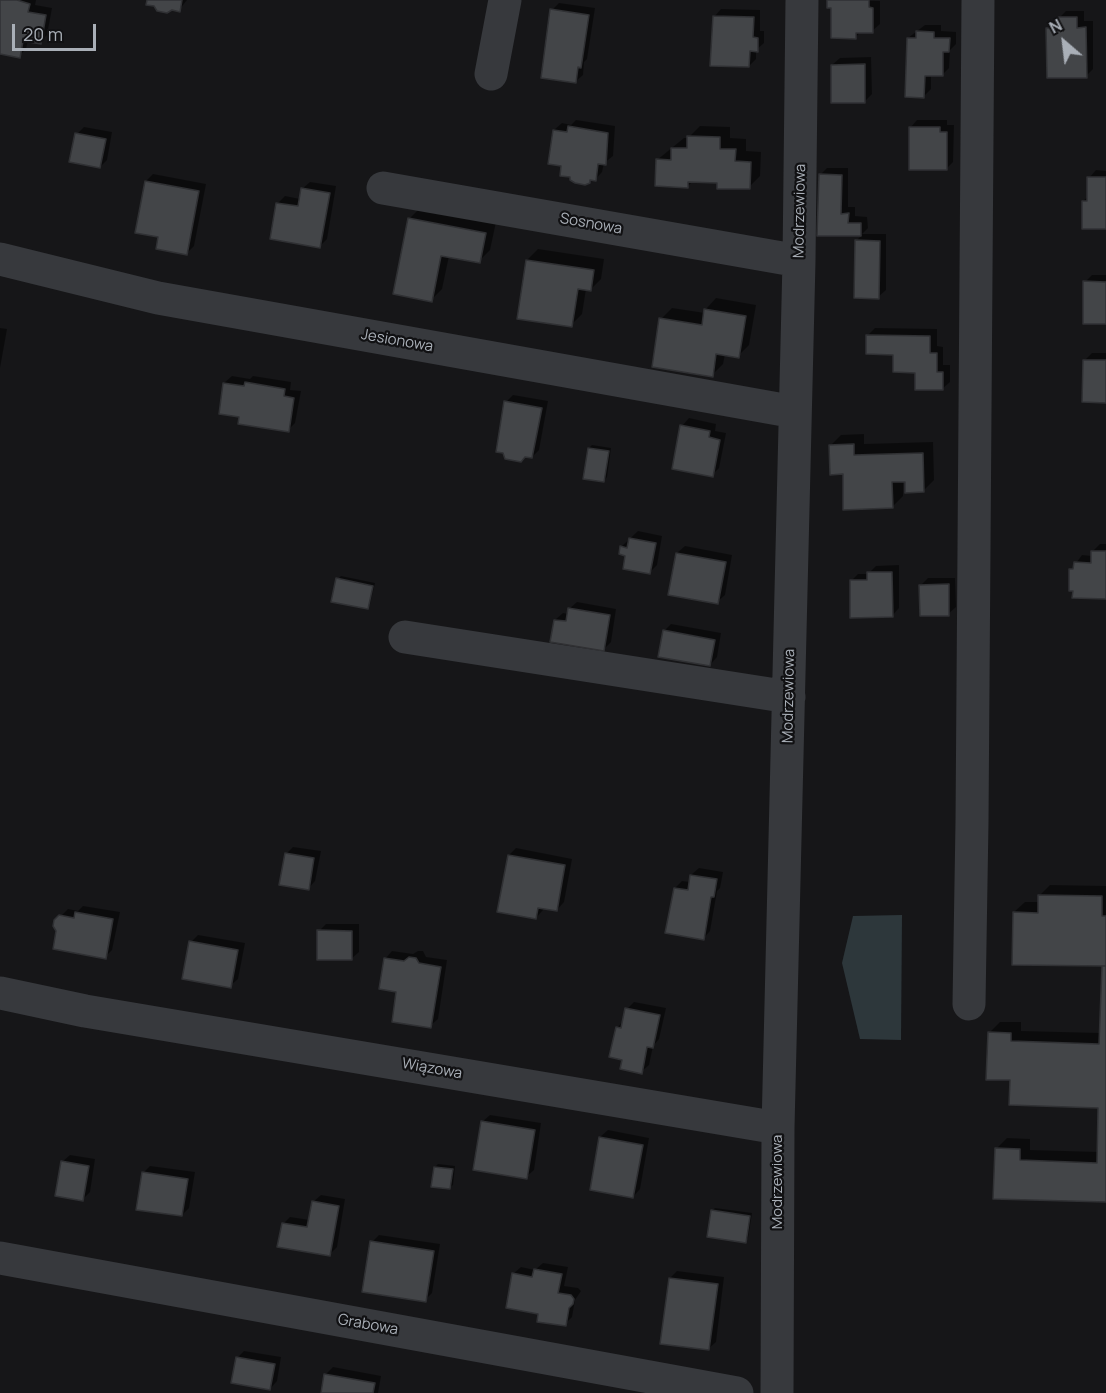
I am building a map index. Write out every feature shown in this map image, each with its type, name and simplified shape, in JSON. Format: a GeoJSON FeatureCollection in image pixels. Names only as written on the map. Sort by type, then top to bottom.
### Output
{"type":"FeatureCollection","features":[{"type":"Feature","properties":{"kind":"street"},"geometry":{"type":"LineString","coordinates":[[491,74],[505,0]]}},
{"type":"Feature","properties":{"kind":"street","name":"Modrzewiowa"},"geometry":{"type":"LineString","coordinates":[[777,1393],[778,1128],[799,261],[802,0]]}},
{"type":"Feature","properties":{"kind":"street"},"geometry":{"type":"LineString","coordinates":[[969,1004],[978,0]]}},
{"type":"Feature","properties":{"kind":"street","name":"Sosnowa"},"geometry":{"type":"LineString","coordinates":[[383,188],[799,261]]}},
{"type":"Feature","properties":{"kind":"street","name":"Jesionowa"},"geometry":{"type":"LineString","coordinates":[[0,259],[158,298],[795,412]]}},
{"type":"Feature","properties":{"kind":"street"},"geometry":{"type":"LineString","coordinates":[[405,637],[789,697]]}},
{"type":"Feature","properties":{"kind":"street","name":"Wiązowa"},"geometry":{"type":"LineString","coordinates":[[0,993],[85,1011],[778,1128]]}},
{"type":"Feature","properties":{"kind":"street","name":"Grabowa"},"geometry":{"type":"LineString","coordinates":[[0,1258],[737,1393]]}},
{"type":"Feature","properties":{"kind":"shaded area"},"geometry":{"type":"Polygon","coordinates":[[[902,915],[901,1040],[860,1039],[842,963],[853,916],[902,915]]]}},
{"type":"Feature","properties":{"kind":"building"},"geometry":{"type":"Polygon","coordinates":[[[0,0],[17,0],[30,4],[28,12],[46,15],[41,44],[23,41],[20,58],[0,54],[0,0]]]}},
{"type":"Feature","properties":{"kind":"building"},"geometry":{"type":"Polygon","coordinates":[[[147,0],[182,0],[180,12],[157,11],[154,6],[146,5],[147,0]]]}},
{"type":"Feature","properties":{"kind":"building"},"geometry":{"type":"Polygon","coordinates":[[[827,0],[869,0],[869,7],[873,8],[873,33],[856,33],[856,39],[831,38],[831,8],[827,8],[827,0]]]}},
{"type":"Feature","properties":{"kind":"building"},"geometry":{"type":"Polygon","coordinates":[[[550,9],[589,15],[581,68],[578,67],[576,83],[541,78],[550,9]]]}},
{"type":"Feature","properties":{"kind":"building"},"geometry":{"type":"Polygon","coordinates":[[[713,16],[754,17],[753,37],[758,38],[758,52],[750,51],[749,67],[710,66],[713,16]]]}},
{"type":"Feature","properties":{"kind":"building"},"geometry":{"type":"Polygon","coordinates":[[[1058,17],[1077,17],[1077,28],[1086,27],[1087,78],[1047,78],[1046,28],[1058,28],[1058,17]]]}},
{"type":"Feature","properties":{"kind":"building"},"geometry":{"type":"Polygon","coordinates":[[[916,31],[934,32],[934,38],[950,38],[949,52],[943,52],[943,76],[925,76],[924,98],[905,97],[907,38],[916,38],[916,31]]]}},
{"type":"Feature","properties":{"kind":"building"},"geometry":{"type":"Polygon","coordinates":[[[865,64],[865,103],[831,103],[831,65],[865,64]]]}},
{"type":"Feature","properties":{"kind":"building"},"geometry":{"type":"Polygon","coordinates":[[[568,126],[608,133],[606,165],[598,164],[596,181],[590,180],[590,183],[585,185],[575,183],[570,180],[570,177],[560,176],[561,166],[548,164],[553,130],[567,132],[568,126]]]}},
{"type":"Feature","properties":{"kind":"building"},"geometry":{"type":"Polygon","coordinates":[[[909,127],[940,127],[940,132],[947,132],[947,170],[909,170],[909,127]]]}},
{"type":"Feature","properties":{"kind":"building"},"geometry":{"type":"Polygon","coordinates":[[[75,133],[106,139],[100,168],[69,162],[75,133]]]}},
{"type":"Feature","properties":{"kind":"building"},"geometry":{"type":"Polygon","coordinates":[[[687,136],[720,137],[720,149],[736,149],[735,161],[751,162],[750,189],[717,189],[717,183],[688,182],[688,188],[655,186],[656,159],[671,160],[671,148],[687,148],[687,136]]]}},
{"type":"Feature","properties":{"kind":"building"},"geometry":{"type":"Polygon","coordinates":[[[819,174],[842,175],[841,214],[849,213],[848,223],[861,223],[861,236],[817,236],[819,174]]]}},
{"type":"Feature","properties":{"kind":"building"},"geometry":{"type":"Polygon","coordinates":[[[1087,177],[1106,177],[1106,229],[1082,229],[1082,201],[1087,201],[1087,177]]]}},
{"type":"Feature","properties":{"kind":"building"},"geometry":{"type":"Polygon","coordinates":[[[145,181],[199,191],[187,255],[156,249],[158,237],[135,233],[145,181]]]}},
{"type":"Feature","properties":{"kind":"building"},"geometry":{"type":"Polygon","coordinates":[[[301,188],[330,193],[320,248],[270,239],[276,203],[298,206],[301,188]]]}},
{"type":"Feature","properties":{"kind":"building"},"geometry":{"type":"Polygon","coordinates":[[[408,218],[486,233],[480,263],[441,256],[432,302],[393,294],[408,218]]]}},
{"type":"Feature","properties":{"kind":"building"},"geometry":{"type":"Polygon","coordinates":[[[855,240],[880,241],[879,299],[854,298],[855,240]]]}},
{"type":"Feature","properties":{"kind":"building"},"geometry":{"type":"Polygon","coordinates":[[[526,260],[594,270],[591,291],[578,289],[572,327],[517,319],[526,260]]]}},
{"type":"Feature","properties":{"kind":"building"},"geometry":{"type":"Polygon","coordinates":[[[1083,281],[1106,282],[1106,324],[1083,324],[1083,281]]]}},
{"type":"Feature","properties":{"kind":"building"},"geometry":{"type":"Polygon","coordinates":[[[704,309],[746,316],[739,358],[716,354],[713,377],[652,367],[659,318],[702,325],[704,309]]]}},
{"type":"Feature","properties":{"kind":"building"},"geometry":{"type":"Polygon","coordinates":[[[866,335],[930,336],[930,353],[937,353],[937,372],[943,372],[943,390],[915,390],[915,373],[893,372],[893,355],[866,354],[866,335]]]}},
{"type":"Feature","properties":{"kind":"building"},"geometry":{"type":"Polygon","coordinates":[[[1083,360],[1106,360],[1106,403],[1082,402],[1083,360]]]}},
{"type":"Feature","properties":{"kind":"building"},"geometry":{"type":"Polygon","coordinates":[[[245,382],[285,389],[284,396],[294,398],[289,432],[238,424],[239,417],[219,414],[223,383],[244,386],[245,382]]]}},
{"type":"Feature","properties":{"kind":"building"},"geometry":{"type":"Polygon","coordinates":[[[504,401],[542,408],[532,458],[525,457],[521,462],[505,459],[503,453],[496,452],[504,401]]]}},
{"type":"Feature","properties":{"kind":"building"},"geometry":{"type":"Polygon","coordinates":[[[680,425],[710,431],[709,437],[720,440],[713,477],[672,469],[680,425]]]}},
{"type":"Feature","properties":{"kind":"building"},"geometry":{"type":"Polygon","coordinates":[[[854,444],[854,455],[923,453],[924,492],[905,493],[905,482],[892,482],[893,508],[843,510],[843,474],[830,475],[829,445],[854,444]]]}},
{"type":"Feature","properties":{"kind":"building"},"geometry":{"type":"Polygon","coordinates":[[[588,448],[609,451],[604,482],[583,479],[588,448]]]}},
{"type":"Feature","properties":{"kind":"building"},"geometry":{"type":"Polygon","coordinates":[[[629,538],[656,543],[650,574],[623,569],[625,556],[619,554],[620,546],[627,548],[629,538]]]}},
{"type":"Feature","properties":{"kind":"building"},"geometry":{"type":"Polygon","coordinates":[[[1091,551],[1106,551],[1106,599],[1072,598],[1073,591],[1069,591],[1069,569],[1073,569],[1074,562],[1091,563],[1091,551]]]}},
{"type":"Feature","properties":{"kind":"building"},"geometry":{"type":"Polygon","coordinates":[[[676,553],[726,562],[718,604],[668,595],[676,553]]]}},
{"type":"Feature","properties":{"kind":"building"},"geometry":{"type":"Polygon","coordinates":[[[867,572],[892,572],[893,617],[850,618],[850,580],[867,580],[867,572]]]}},
{"type":"Feature","properties":{"kind":"building"},"geometry":{"type":"Polygon","coordinates":[[[336,578],[373,586],[368,609],[331,602],[336,578]]]}},
{"type":"Feature","properties":{"kind":"building"},"geometry":{"type":"Polygon","coordinates":[[[949,584],[949,616],[920,616],[919,585],[949,584]]]}},
{"type":"Feature","properties":{"kind":"building"},"geometry":{"type":"Polygon","coordinates":[[[568,608],[610,615],[604,651],[550,642],[554,620],[566,621],[568,608]]]}},
{"type":"Feature","properties":{"kind":"building"},"geometry":{"type":"Polygon","coordinates":[[[663,630],[715,640],[710,666],[658,657],[663,630]]]}},
{"type":"Feature","properties":{"kind":"building"},"geometry":{"type":"Polygon","coordinates":[[[285,853],[314,858],[309,890],[279,885],[285,853]]]}},
{"type":"Feature","properties":{"kind":"building"},"geometry":{"type":"Polygon","coordinates":[[[508,855],[565,865],[557,911],[538,908],[536,919],[497,912],[508,855]]]}},
{"type":"Feature","properties":{"kind":"building"},"geometry":{"type":"Polygon","coordinates":[[[690,875],[717,879],[714,897],[711,897],[704,940],[665,933],[674,888],[688,890],[690,875]]]}},
{"type":"Feature","properties":{"kind":"building"},"geometry":{"type":"Polygon","coordinates":[[[1038,895],[1102,896],[1102,916],[1106,916],[1106,966],[1012,965],[1013,912],[1038,913],[1038,895]]]}},
{"type":"Feature","properties":{"kind":"building"},"geometry":{"type":"Polygon","coordinates":[[[75,912],[113,919],[106,959],[53,949],[56,931],[53,926],[54,920],[59,915],[74,918],[75,912]]]}},
{"type":"Feature","properties":{"kind":"building"},"geometry":{"type":"Polygon","coordinates":[[[317,930],[352,931],[352,960],[317,960],[317,930]]]}},
{"type":"Feature","properties":{"kind":"building"},"geometry":{"type":"Polygon","coordinates":[[[189,941],[238,950],[231,988],[182,979],[189,941]]]}},
{"type":"Feature","properties":{"kind":"building"},"geometry":{"type":"Polygon","coordinates":[[[409,957],[416,958],[419,963],[441,967],[431,1028],[392,1022],[396,992],[379,989],[384,958],[404,961],[409,957]]]}},
{"type":"Feature","properties":{"kind":"building"},"geometry":{"type":"Polygon","coordinates":[[[1102,966],[1106,966],[1106,1202],[993,1199],[995,1148],[1020,1149],[1020,1160],[1097,1163],[1098,1108],[1009,1105],[1010,1080],[986,1080],[988,1032],[1011,1033],[1011,1041],[1099,1044],[1102,966]]]}},
{"type":"Feature","properties":{"kind":"building"},"geometry":{"type":"Polygon","coordinates":[[[625,1008],[660,1015],[653,1048],[647,1047],[642,1074],[620,1069],[622,1060],[609,1057],[616,1027],[621,1028],[625,1008]]]}},
{"type":"Feature","properties":{"kind":"building"},"geometry":{"type":"Polygon","coordinates":[[[481,1121],[535,1130],[527,1179],[473,1170],[481,1121]]]}},
{"type":"Feature","properties":{"kind":"building"},"geometry":{"type":"Polygon","coordinates":[[[599,1137],[643,1145],[633,1198],[590,1190],[599,1137]]]}},
{"type":"Feature","properties":{"kind":"building"},"geometry":{"type":"Polygon","coordinates":[[[61,1161],[89,1166],[83,1201],[55,1196],[61,1161]]]}},
{"type":"Feature","properties":{"kind":"building"},"geometry":{"type":"Polygon","coordinates":[[[434,1167],[453,1169],[450,1189],[431,1187],[434,1167]]]}},
{"type":"Feature","properties":{"kind":"building"},"geometry":{"type":"Polygon","coordinates":[[[142,1172],[188,1179],[182,1216],[136,1210],[142,1172]]]}},
{"type":"Feature","properties":{"kind":"building"},"geometry":{"type":"Polygon","coordinates":[[[312,1201],[339,1206],[330,1256],[277,1247],[282,1223],[307,1227],[312,1201]]]}},
{"type":"Feature","properties":{"kind":"building"},"geometry":{"type":"Polygon","coordinates":[[[711,1210],[750,1216],[746,1243],[707,1237],[711,1210]]]}},
{"type":"Feature","properties":{"kind":"building"},"geometry":{"type":"Polygon","coordinates":[[[370,1241],[434,1251],[426,1302],[362,1292],[370,1241]]]}},
{"type":"Feature","properties":{"kind":"building"},"geometry":{"type":"Polygon","coordinates":[[[534,1269],[562,1274],[558,1293],[571,1295],[574,1299],[569,1308],[566,1326],[537,1322],[538,1314],[506,1308],[512,1273],[532,1277],[534,1269]]]}},
{"type":"Feature","properties":{"kind":"building"},"geometry":{"type":"Polygon","coordinates":[[[669,1278],[718,1284],[709,1350],[660,1344],[669,1278]]]}},
{"type":"Feature","properties":{"kind":"building"},"geometry":{"type":"Polygon","coordinates":[[[236,1357],[275,1364],[270,1390],[231,1383],[236,1357]]]}},
{"type":"Feature","properties":{"kind":"building"},"geometry":{"type":"Polygon","coordinates":[[[324,1374],[375,1383],[373,1393],[321,1393],[324,1374]]]}}]}
